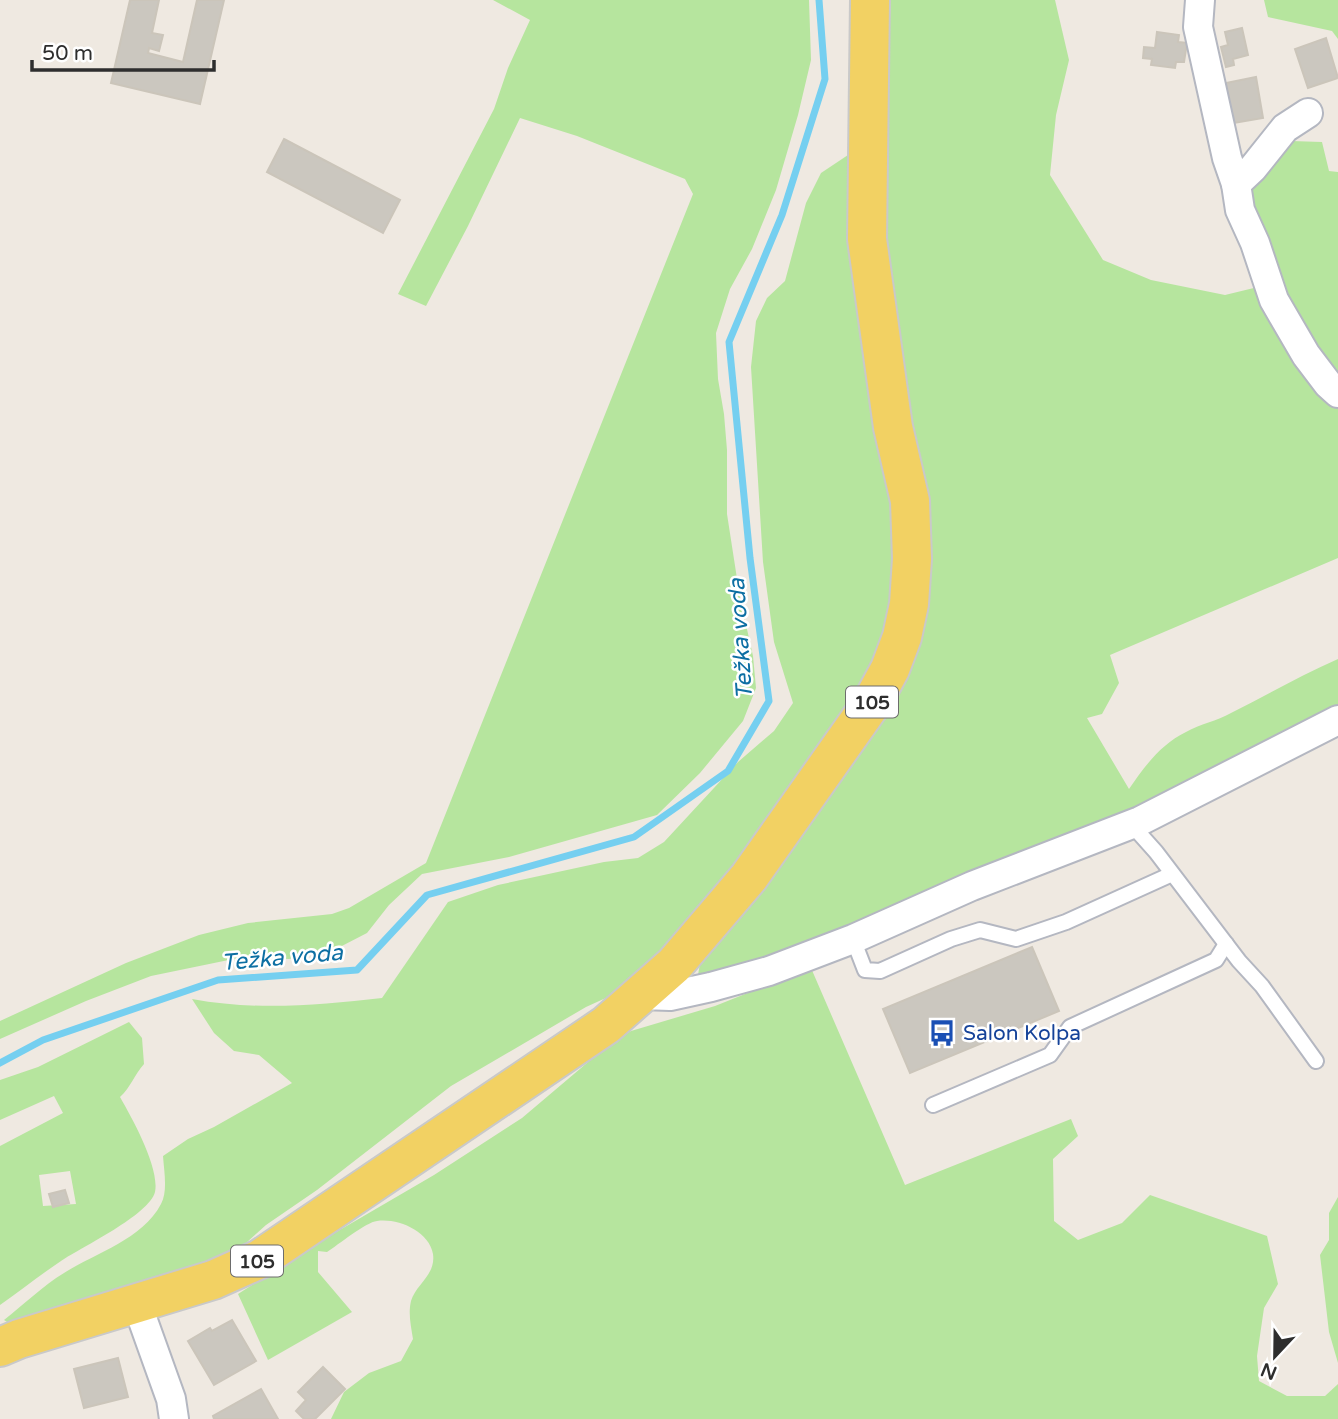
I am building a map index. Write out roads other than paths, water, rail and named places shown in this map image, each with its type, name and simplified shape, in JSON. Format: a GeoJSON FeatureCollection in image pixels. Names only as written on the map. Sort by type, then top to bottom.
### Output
{"type":"FeatureCollection","features":[{"type":"Feature","properties":{"kind":"main road","name":"105"},"geometry":{"type":"LineString","coordinates":[[0,1348],[19,1339],[213,1280],[260,1259],[596,1032],[674,965],[749,877],[871,704],[890,669],[902,638],[909,604],[912,559],[909,501],[892,427],[867,239],[870,0]]}},
{"type":"Feature","properties":{"kind":"street"},"geometry":{"type":"LineString","coordinates":[[1199,0],[1198,27],[1240,210],[1255,243],[1274,300],[1306,355],[1338,393]]}},
{"type":"Feature","properties":{"kind":"street"},"geometry":{"type":"LineString","coordinates":[[1236,184],[1253,168],[1285,128],[1308,113]]}},
{"type":"Feature","properties":{"kind":"street"},"geometry":{"type":"LineString","coordinates":[[641,995],[670,996],[711,987],[769,971],[853,939],[972,886],[1131,824],[1338,720]]}},
{"type":"Feature","properties":{"kind":"street"},"geometry":{"type":"LineString","coordinates":[[137,1304],[172,1399],[174,1419]]}},
{"type":"Feature","properties":{"kind":"lane"},"geometry":{"type":"LineString","coordinates":[[1131,824],[1262,986],[1316,1061]]}},
{"type":"Feature","properties":{"kind":"lane"},"geometry":{"type":"LineString","coordinates":[[853,939],[865,970],[880,971],[951,939],[980,930],[1016,939],[1066,922],[1172,874]]}},
{"type":"Feature","properties":{"kind":"lane"},"geometry":{"type":"LineString","coordinates":[[933,1105],[1050,1055],[1070,1027],[1216,960],[1226,944]]}},
{"type":"Feature","properties":{"kind":"waterway","name":"Težka voda"},"geometry":{"type":"LineString","coordinates":[[0,1063],[43,1040],[218,980],[357,970],[427,895],[634,837],[728,771],[769,701],[750,558],[729,342],[782,215],[825,79],[819,0]]}},
{"type":"Feature","properties":{"kind":"place","name":"Salon Kolpa"},"geometry":{"type":"Point","coordinates":[942,1033]}}]}
